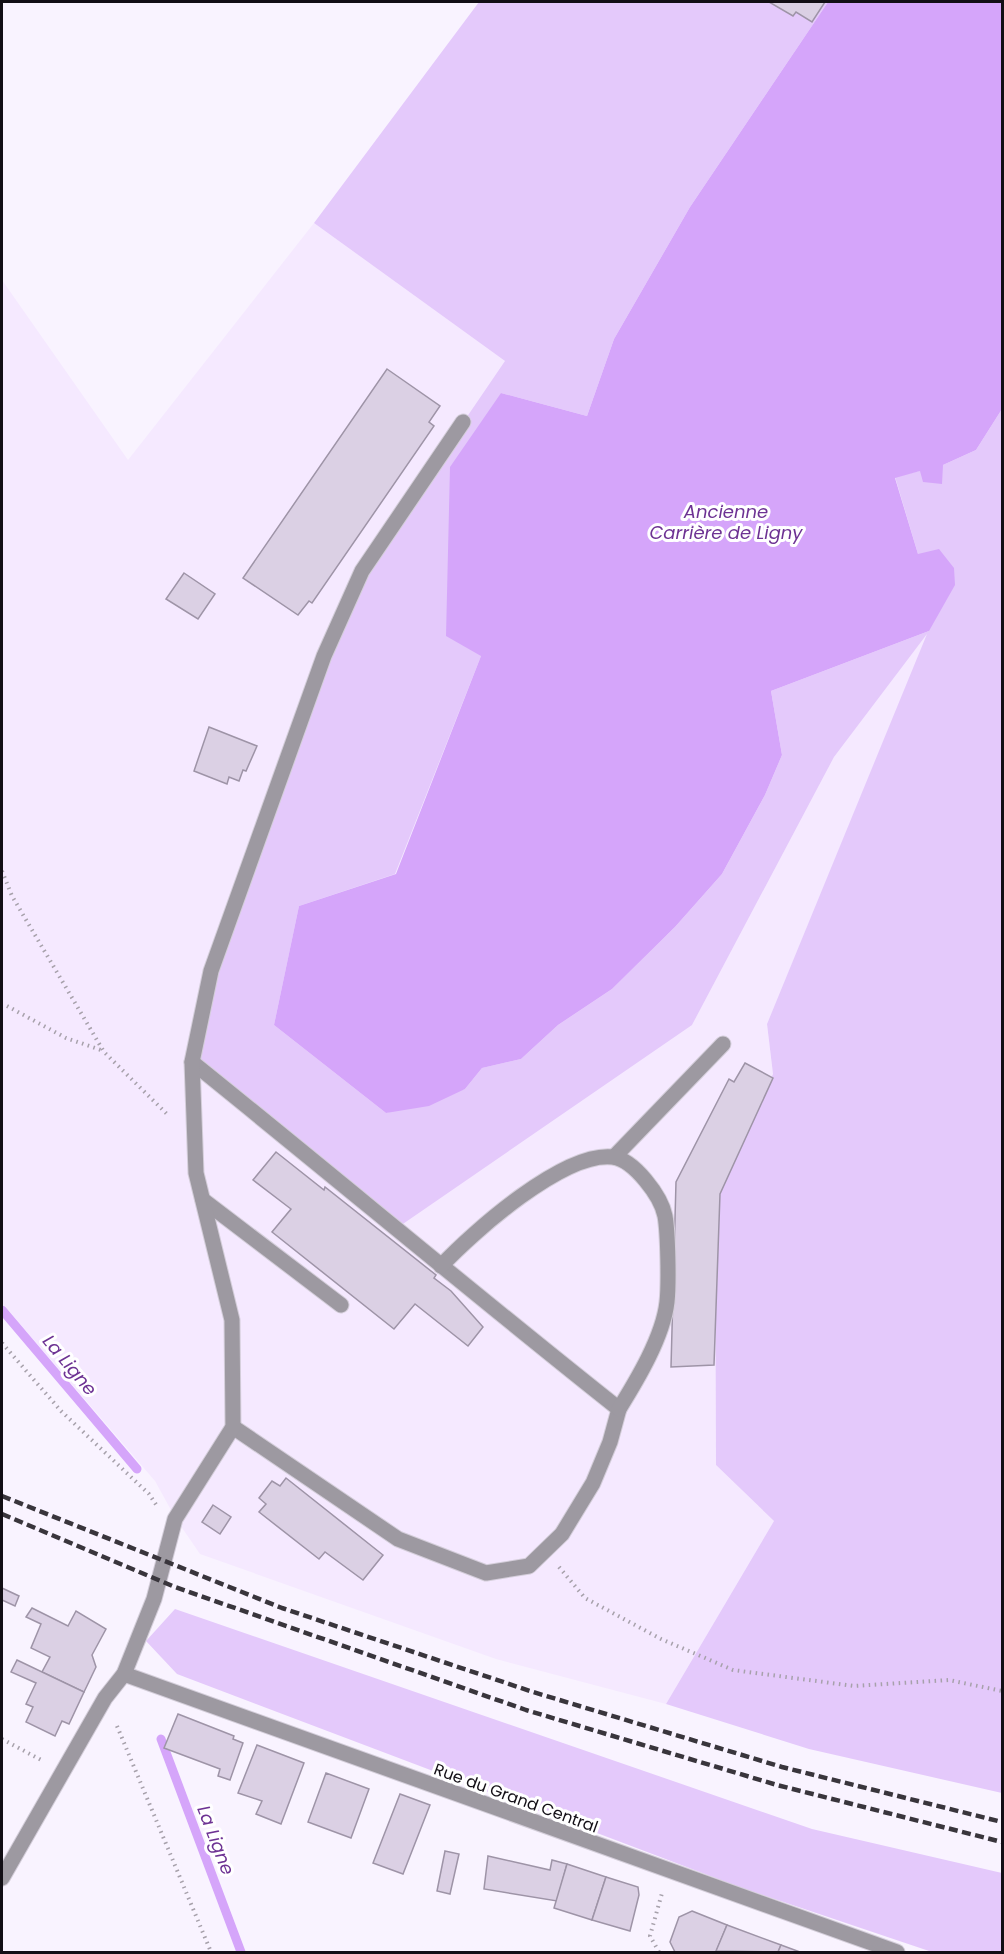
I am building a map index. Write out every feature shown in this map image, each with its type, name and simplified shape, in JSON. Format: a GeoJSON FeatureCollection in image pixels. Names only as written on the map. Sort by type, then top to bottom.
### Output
{"type":"FeatureCollection","features":[{"type":"Feature","properties":{"kind":"street"},"geometry":{"type":"LineString","coordinates":[[2,1878],[105,1698],[124,1674],[154,1599],[176,1519],[233,1427],[232,1320],[196,1173],[192,1062],[211,971],[324,656],[362,571],[463,422]]}},
{"type":"Feature","properties":{"kind":"street"},"geometry":{"type":"LineString","coordinates":[[614,1157],[723,1044]]}},
{"type":"Feature","properties":{"kind":"street"},"geometry":{"type":"LineString","coordinates":[[192,1062],[619,1409]]}},
{"type":"Feature","properties":{"kind":"street"},"geometry":{"type":"LineString","coordinates":[[233,1427],[398,1539],[486,1573],[529,1566],[562,1534],[593,1482],[610,1442],[619,1409],[651,1352],[667,1303],[664,1214],[641,1171],[614,1157],[582,1161],[540,1183],[462,1244],[441,1266]]}},
{"type":"Feature","properties":{"kind":"street"},"geometry":{"type":"LineString","coordinates":[[203,1200],[341,1305]]}},
{"type":"Feature","properties":{"kind":"street","name":"Rue du Grand Central"},"geometry":{"type":"LineString","coordinates":[[124,1674],[897,1953]]}},
{"type":"Feature","properties":{"kind":"path"},"geometry":{"type":"LineString","coordinates":[[2,871],[12,896],[104,1052],[195,1142]]}},
{"type":"Feature","properties":{"kind":"path"},"geometry":{"type":"LineString","coordinates":[[7,1006],[66,1038],[104,1052]]}},
{"type":"Feature","properties":{"kind":"path"},"geometry":{"type":"LineString","coordinates":[[2,1343],[61,1411],[149,1494],[172,1533]]}},
{"type":"Feature","properties":{"kind":"path"},"geometry":{"type":"LineString","coordinates":[[545,1550],[585,1598],[661,1639],[733,1670],[854,1686],[949,1680],[1002,1691]]}},
{"type":"Feature","properties":{"kind":"path"},"geometry":{"type":"LineString","coordinates":[[105,1698],[211,1953]]}},
{"type":"Feature","properties":{"kind":"path"},"geometry":{"type":"LineString","coordinates":[[2,1739],[63,1771]]}},
{"type":"Feature","properties":{"kind":"path"},"geometry":{"type":"LineString","coordinates":[[659,1953],[651,1936],[668,1872]]}},
{"type":"Feature","properties":{"kind":"shaded area"},"geometry":{"type":"Polygon","coordinates":[[[479,2],[828,2],[690,207],[614,339],[587,416],[501,393],[481,656],[395,874],[299,906],[274,1025],[386,1113],[465,1089],[482,1068],[521,1059],[558,1025],[612,989],[675,927],[722,874],[765,795],[782,755],[771,691],[929,631],[918,554],[895,477],[943,465],[976,450],[1002,409],[1002,1793],[809,1749],[666,1704],[774,1521],[716,1465],[715,1200],[773,1074],[767,1024],[927,634],[834,757],[692,1025],[397,1228],[192,1062],[211,971],[362,571],[505,361],[314,223],[479,2]]]}},
{"type":"Feature","properties":{"kind":"shaded area"},"geometry":{"type":"Polygon","coordinates":[[[314,223],[505,361],[692,1025],[834,757],[929,631],[767,1024],[773,1074],[715,1200],[716,1465],[774,1521],[666,1704],[496,1659],[200,1554],[176,1519],[155,1481],[2,1303],[2,280],[128,460],[314,223]]]}},
{"type":"Feature","properties":{"kind":"shaded area"},"geometry":{"type":"Polygon","coordinates":[[[175,1609],[812,1829],[1002,1873],[1002,1952],[932,1952],[742,1888],[177,1674],[146,1641],[175,1609]]]}},
{"type":"Feature","properties":{"kind":"water","name":"Ancienne Carrière de Ligny"},"geometry":{"type":"Polygon","coordinates":[[[828,2],[1002,2],[1002,409],[976,450],[943,465],[942,484],[923,482],[920,471],[895,478],[918,554],[939,549],[954,568],[955,585],[929,631],[771,691],[782,755],[765,795],[722,874],[675,927],[612,989],[558,1025],[521,1059],[482,1068],[465,1089],[429,1106],[386,1113],[274,1025],[299,906],[396,874],[481,656],[446,636],[450,467],[501,393],[587,416],[614,339],[690,207],[828,2]]]}},
{"type":"Feature","properties":{"kind":"building"},"geometry":{"type":"Polygon","coordinates":[[[769,2],[825,2],[812,22],[796,12],[793,16],[769,2]]]}},
{"type":"Feature","properties":{"kind":"building"},"geometry":{"type":"Polygon","coordinates":[[[387,369],[440,406],[429,422],[434,426],[312,603],[309,601],[298,615],[243,578],[387,369]]]}},
{"type":"Feature","properties":{"kind":"building"},"geometry":{"type":"Polygon","coordinates":[[[184,573],[215,594],[198,619],[166,599],[184,573]]]}},
{"type":"Feature","properties":{"kind":"building"},"geometry":{"type":"Polygon","coordinates":[[[209,727],[257,746],[239,781],[229,777],[227,784],[194,771],[209,727]]]}},
{"type":"Feature","properties":{"kind":"building"},"geometry":{"type":"Polygon","coordinates":[[[745,1063],[773,1078],[720,1194],[714,1365],[671,1367],[676,1182],[729,1079],[734,1082],[745,1063]]]}},
{"type":"Feature","properties":{"kind":"building"},"geometry":{"type":"Polygon","coordinates":[[[276,1152],[324,1190],[325,1187],[436,1275],[434,1278],[451,1291],[483,1327],[468,1346],[415,1304],[394,1329],[272,1232],[291,1209],[253,1180],[276,1152]]]}},
{"type":"Feature","properties":{"kind":"building"},"geometry":{"type":"Polygon","coordinates":[[[286,1478],[383,1555],[363,1580],[325,1552],[319,1559],[259,1512],[266,1504],[259,1498],[272,1481],[280,1486],[286,1478]]]}},
{"type":"Feature","properties":{"kind":"building"},"geometry":{"type":"Polygon","coordinates":[[[213,1505],[231,1517],[220,1534],[202,1522],[213,1505]]]}},
{"type":"Feature","properties":{"kind":"building"},"geometry":{"type":"Polygon","coordinates":[[[2,1588],[19,1596],[15,1606],[2,1600],[2,1588]]]}},
{"type":"Feature","properties":{"kind":"building"},"geometry":{"type":"Polygon","coordinates":[[[32,1608],[68,1626],[76,1611],[106,1629],[92,1655],[96,1667],[84,1692],[42,1672],[50,1657],[31,1648],[41,1624],[26,1617],[32,1608]]]}},
{"type":"Feature","properties":{"kind":"building"},"geometry":{"type":"Polygon","coordinates":[[[17,1660],[84,1692],[69,1724],[62,1721],[55,1736],[26,1722],[33,1707],[26,1704],[36,1683],[11,1672],[17,1660]]]}},
{"type":"Feature","properties":{"kind":"building"},"geometry":{"type":"Polygon","coordinates":[[[178,1714],[234,1736],[233,1739],[243,1743],[230,1780],[218,1776],[220,1769],[164,1748],[178,1714]]]}},
{"type":"Feature","properties":{"kind":"building"},"geometry":{"type":"Polygon","coordinates":[[[257,1745],[304,1763],[281,1824],[256,1814],[262,1801],[238,1793],[257,1745]]]}},
{"type":"Feature","properties":{"kind":"building"},"geometry":{"type":"Polygon","coordinates":[[[326,1773],[369,1789],[351,1838],[308,1822],[326,1773]]]}},
{"type":"Feature","properties":{"kind":"building"},"geometry":{"type":"Polygon","coordinates":[[[400,1794],[430,1805],[403,1874],[373,1863],[400,1794]]]}},
{"type":"Feature","properties":{"kind":"building"},"geometry":{"type":"Polygon","coordinates":[[[445,1851],[459,1854],[450,1894],[437,1891],[445,1851]]]}},
{"type":"Feature","properties":{"kind":"building"},"geometry":{"type":"Polygon","coordinates":[[[488,1856],[550,1870],[552,1860],[567,1864],[557,1901],[484,1889],[488,1856]]]}},
{"type":"Feature","properties":{"kind":"building"},"geometry":{"type":"Polygon","coordinates":[[[567,1864],[606,1877],[592,1920],[554,1908],[567,1864]]]}},
{"type":"Feature","properties":{"kind":"building"},"geometry":{"type":"Polygon","coordinates":[[[606,1877],[638,1887],[639,1895],[630,1931],[592,1920],[606,1877]]]}},
{"type":"Feature","properties":{"kind":"building"},"geometry":{"type":"Polygon","coordinates":[[[692,1911],[727,1925],[716,1952],[675,1952],[670,1942],[679,1917],[692,1911]]]}},
{"type":"Feature","properties":{"kind":"building"},"geometry":{"type":"Polygon","coordinates":[[[727,1925],[781,1945],[778,1952],[716,1951],[727,1925]]]}},
{"type":"Feature","properties":{"kind":"building"},"geometry":{"type":"Polygon","coordinates":[[[781,1945],[800,1952],[778,1952],[781,1945]]]}},
{"type":"Feature","properties":{"kind":"waterway","name":"La Ligne"},"geometry":{"type":"LineString","coordinates":[[2,1310],[137,1469]]}},
{"type":"Feature","properties":{"kind":"waterway","name":"La Ligne"},"geometry":{"type":"LineString","coordinates":[[161,1739],[241,1952]]}},
{"type":"Feature","properties":{"kind":"railway"},"geometry":{"type":"LineString","coordinates":[[2,1496],[282,1608],[533,1692],[782,1767],[1002,1822]]}},
{"type":"Feature","properties":{"kind":"railway"},"geometry":{"type":"LineString","coordinates":[[2,1514],[175,1587],[526,1710],[777,1785],[1002,1842]]}}]}
